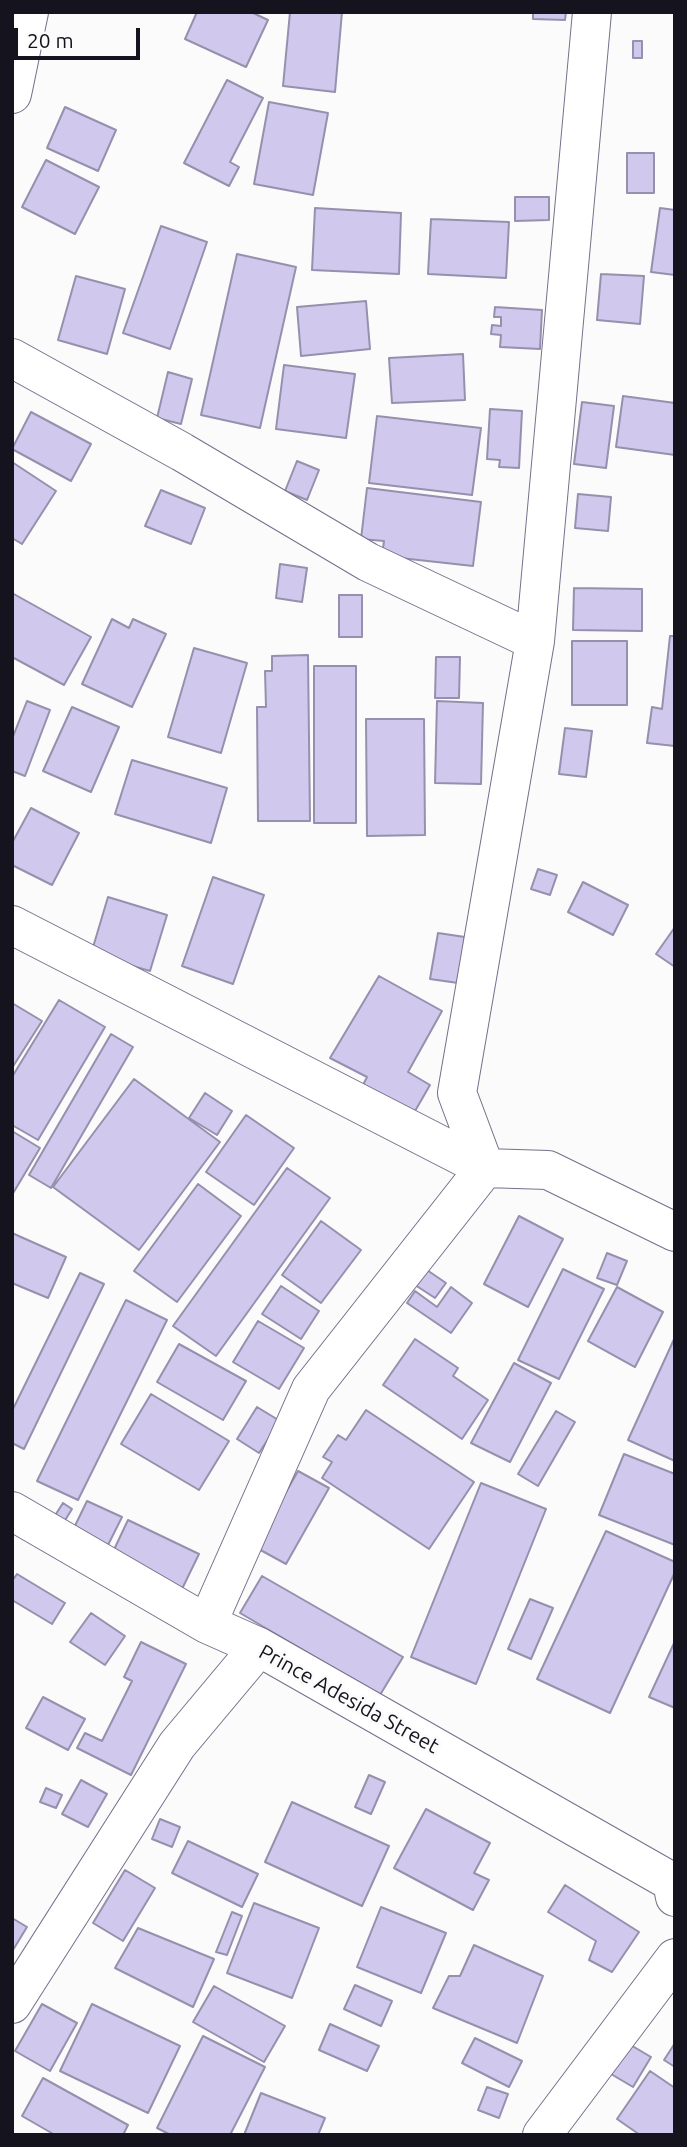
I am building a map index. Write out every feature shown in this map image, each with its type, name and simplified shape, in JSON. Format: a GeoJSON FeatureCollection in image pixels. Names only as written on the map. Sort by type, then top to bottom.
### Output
{"type":"FeatureCollection","features":[{"type":"Feature","properties":{"kind":"street"},"geometry":{"type":"LineString","coordinates":[[12,94],[29,12]]}},
{"type":"Feature","properties":{"kind":"street"},"geometry":{"type":"LineString","coordinates":[[485,1168],[457,1093],[535,641],[592,12]]}},
{"type":"Feature","properties":{"kind":"street"},"geometry":{"type":"LineString","coordinates":[[12,358],[182,452],[368,562],[535,641]]}},
{"type":"Feature","properties":{"kind":"street"},"geometry":{"type":"LineString","coordinates":[[12,925],[485,1168],[548,1170],[675,1232]]}},
{"type":"Feature","properties":{"kind":"street"},"geometry":{"type":"LineString","coordinates":[[207,1624],[311,1390],[485,1168]]}},
{"type":"Feature","properties":{"kind":"street","name":"Prince Adesida Street"},"geometry":{"type":"LineString","coordinates":[[12,1510],[207,1624],[260,1647],[672,1882],[675,1897]]}},
{"type":"Feature","properties":{"kind":"street"},"geometry":{"type":"LineString","coordinates":[[12,2004],[177,1745],[260,1647]]}},
{"type":"Feature","properties":{"kind":"street"},"geometry":{"type":"LineString","coordinates":[[542,2135],[675,1958]]}},
{"type":"Feature","properties":{"kind":"building"},"geometry":{"type":"Polygon","coordinates":[[[197,12],[251,12],[268,20],[246,67],[185,39],[197,12]]]}},
{"type":"Feature","properties":{"kind":"building"},"geometry":{"type":"Polygon","coordinates":[[[290,12],[342,12],[335,92],[283,86],[290,12]]]}},
{"type":"Feature","properties":{"kind":"building"},"geometry":{"type":"Polygon","coordinates":[[[533,12],[566,12],[565,20],[533,19],[533,12]]]}},
{"type":"Feature","properties":{"kind":"building"},"geometry":{"type":"Polygon","coordinates":[[[633,41],[642,41],[642,58],[633,58],[633,41]]]}},
{"type":"Feature","properties":{"kind":"building"},"geometry":{"type":"Polygon","coordinates":[[[227,80],[263,98],[230,162],[239,167],[229,186],[184,163],[227,80]]]}},
{"type":"Feature","properties":{"kind":"building"},"geometry":{"type":"Polygon","coordinates":[[[269,102],[328,113],[313,195],[254,184],[269,102]]]}},
{"type":"Feature","properties":{"kind":"building"},"geometry":{"type":"Polygon","coordinates":[[[65,107],[116,130],[98,171],[47,148],[65,107]]]}},
{"type":"Feature","properties":{"kind":"building"},"geometry":{"type":"Polygon","coordinates":[[[627,153],[654,153],[654,193],[627,193],[627,153]]]}},
{"type":"Feature","properties":{"kind":"building"},"geometry":{"type":"Polygon","coordinates":[[[46,160],[99,187],[75,234],[22,207],[46,160]]]}},
{"type":"Feature","properties":{"kind":"building"},"geometry":{"type":"Polygon","coordinates":[[[515,197],[549,197],[549,220],[515,221],[515,197]]]}},
{"type":"Feature","properties":{"kind":"building"},"geometry":{"type":"Polygon","coordinates":[[[315,208],[401,213],[399,274],[312,270],[315,208]]]}},
{"type":"Feature","properties":{"kind":"building"},"geometry":{"type":"Polygon","coordinates":[[[660,208],[675,210],[675,275],[651,272],[660,208]]]}},
{"type":"Feature","properties":{"kind":"building"},"geometry":{"type":"Polygon","coordinates":[[[431,219],[509,222],[506,278],[428,274],[431,219]]]}},
{"type":"Feature","properties":{"kind":"building"},"geometry":{"type":"Polygon","coordinates":[[[161,226],[207,242],[170,349],[123,333],[161,226]]]}},
{"type":"Feature","properties":{"kind":"building"},"geometry":{"type":"Polygon","coordinates":[[[237,254],[296,267],[260,428],[201,415],[237,254]]]}},
{"type":"Feature","properties":{"kind":"building"},"geometry":{"type":"Polygon","coordinates":[[[601,274],[644,276],[640,324],[597,320],[601,274]]]}},
{"type":"Feature","properties":{"kind":"building"},"geometry":{"type":"Polygon","coordinates":[[[76,276],[125,289],[107,354],[58,340],[76,276]]]}},
{"type":"Feature","properties":{"kind":"building"},"geometry":{"type":"Polygon","coordinates":[[[366,301],[370,349],[301,356],[297,307],[366,301]]]}},
{"type":"Feature","properties":{"kind":"building"},"geometry":{"type":"Polygon","coordinates":[[[495,307],[542,310],[540,349],[500,347],[501,335],[491,334],[492,325],[501,326],[501,317],[494,317],[495,307]]]}},
{"type":"Feature","properties":{"kind":"building"},"geometry":{"type":"Polygon","coordinates":[[[463,354],[465,400],[392,403],[389,358],[463,354]]]}},
{"type":"Feature","properties":{"kind":"building"},"geometry":{"type":"Polygon","coordinates":[[[284,365],[355,374],[346,438],[276,429],[284,365]]]}},
{"type":"Feature","properties":{"kind":"building"},"geometry":{"type":"Polygon","coordinates":[[[168,372],[192,379],[181,424],[157,418],[168,372]]]}},
{"type":"Feature","properties":{"kind":"building"},"geometry":{"type":"Polygon","coordinates":[[[623,396],[675,403],[675,455],[616,447],[623,396]]]}},
{"type":"Feature","properties":{"kind":"building"},"geometry":{"type":"Polygon","coordinates":[[[582,402],[614,406],[606,468],[574,464],[582,402]]]}},
{"type":"Feature","properties":{"kind":"building"},"geometry":{"type":"Polygon","coordinates":[[[490,409],[522,411],[519,468],[499,467],[500,460],[487,459],[490,409]]]}},
{"type":"Feature","properties":{"kind":"building"},"geometry":{"type":"Polygon","coordinates":[[[31,412],[91,444],[71,481],[12,449],[31,412]]]}},
{"type":"Feature","properties":{"kind":"building"},"geometry":{"type":"Polygon","coordinates":[[[377,416],[481,428],[472,495],[369,483],[377,416]]]}},
{"type":"Feature","properties":{"kind":"building"},"geometry":{"type":"Polygon","coordinates":[[[297,461],[319,470],[307,500],[285,491],[297,461]]]}},
{"type":"Feature","properties":{"kind":"building"},"geometry":{"type":"Polygon","coordinates":[[[12,462],[56,491],[22,544],[12,538],[12,462]]]}},
{"type":"Feature","properties":{"kind":"building"},"geometry":{"type":"Polygon","coordinates":[[[367,488],[481,502],[473,566],[382,556],[384,541],[361,539],[367,488]]]}},
{"type":"Feature","properties":{"kind":"building"},"geometry":{"type":"Polygon","coordinates":[[[161,490],[205,508],[191,544],[145,526],[161,490]]]}},
{"type":"Feature","properties":{"kind":"building"},"geometry":{"type":"Polygon","coordinates":[[[578,494],[611,497],[608,531],[575,528],[578,494]]]}},
{"type":"Feature","properties":{"kind":"building"},"geometry":{"type":"Polygon","coordinates":[[[280,564],[307,568],[302,602],[276,598],[280,564]]]}},
{"type":"Feature","properties":{"kind":"building"},"geometry":{"type":"Polygon","coordinates":[[[574,588],[642,589],[642,631],[573,630],[574,588]]]}},
{"type":"Feature","properties":{"kind":"building"},"geometry":{"type":"Polygon","coordinates":[[[12,593],[91,637],[64,685],[12,657],[12,593]]]}},
{"type":"Feature","properties":{"kind":"building"},"geometry":{"type":"Polygon","coordinates":[[[339,595],[362,595],[362,637],[339,637],[339,595]]]}},
{"type":"Feature","properties":{"kind":"building"},"geometry":{"type":"Polygon","coordinates":[[[112,619],[129,628],[133,619],[166,634],[132,707],[82,684],[112,619]]]}},
{"type":"Feature","properties":{"kind":"building"},"geometry":{"type":"Polygon","coordinates":[[[670,636],[675,636],[675,746],[647,743],[652,707],[662,709],[670,636]]]}},
{"type":"Feature","properties":{"kind":"building"},"geometry":{"type":"Polygon","coordinates":[[[572,641],[627,641],[627,705],[572,705],[572,641]]]}},
{"type":"Feature","properties":{"kind":"building"},"geometry":{"type":"Polygon","coordinates":[[[194,648],[247,663],[221,753],[168,737],[194,648]]]}},
{"type":"Feature","properties":{"kind":"building"},"geometry":{"type":"Polygon","coordinates":[[[308,655],[310,821],[258,821],[257,707],[266,707],[265,671],[272,671],[272,656],[308,655]]]}},
{"type":"Feature","properties":{"kind":"building"},"geometry":{"type":"Polygon","coordinates":[[[436,657],[460,657],[459,698],[435,698],[436,657]]]}},
{"type":"Feature","properties":{"kind":"building"},"geometry":{"type":"Polygon","coordinates":[[[314,666],[356,666],[356,823],[314,823],[314,666]]]}},
{"type":"Feature","properties":{"kind":"building"},"geometry":{"type":"Polygon","coordinates":[[[27,701],[50,710],[25,776],[12,771],[12,739],[27,701]]]}},
{"type":"Feature","properties":{"kind":"building"},"geometry":{"type":"Polygon","coordinates":[[[437,701],[483,703],[481,784],[435,783],[437,701]]]}},
{"type":"Feature","properties":{"kind":"building"},"geometry":{"type":"Polygon","coordinates":[[[72,707],[119,727],[91,792],[43,771],[72,707]]]}},
{"type":"Feature","properties":{"kind":"building"},"geometry":{"type":"Polygon","coordinates":[[[366,719],[424,719],[425,835],[367,836],[366,719]]]}},
{"type":"Feature","properties":{"kind":"building"},"geometry":{"type":"Polygon","coordinates":[[[565,728],[592,731],[586,777],[559,774],[565,728]]]}},
{"type":"Feature","properties":{"kind":"building"},"geometry":{"type":"Polygon","coordinates":[[[132,760],[227,788],[211,843],[115,814],[132,760]]]}},
{"type":"Feature","properties":{"kind":"building"},"geometry":{"type":"Polygon","coordinates":[[[31,808],[79,833],[52,885],[12,865],[12,843],[31,808]]]}},
{"type":"Feature","properties":{"kind":"building"},"geometry":{"type":"Polygon","coordinates":[[[538,869],[557,875],[550,895],[531,889],[538,869]]]}},
{"type":"Feature","properties":{"kind":"building"},"geometry":{"type":"Polygon","coordinates":[[[213,877],[264,895],[233,984],[182,966],[213,877]]]}},
{"type":"Feature","properties":{"kind":"building"},"geometry":{"type":"Polygon","coordinates":[[[583,882],[628,905],[613,935],[568,912],[583,882]]]}},
{"type":"Feature","properties":{"kind":"building"},"geometry":{"type":"Polygon","coordinates":[[[108,897],[167,915],[150,971],[91,954],[108,897]]]}},
{"type":"Feature","properties":{"kind":"building"},"geometry":{"type":"Polygon","coordinates":[[[675,927],[675,967],[656,954],[675,927]]]}},
{"type":"Feature","properties":{"kind":"building"},"geometry":{"type":"Polygon","coordinates":[[[438,933],[465,937],[458,983],[430,979],[438,933]]]}},
{"type":"Feature","properties":{"kind":"building"},"geometry":{"type":"Polygon","coordinates":[[[379,976],[442,1011],[408,1072],[430,1085],[411,1118],[360,1091],[367,1077],[330,1058],[379,976]]]}},
{"type":"Feature","properties":{"kind":"building"},"geometry":{"type":"Polygon","coordinates":[[[59,1000],[105,1027],[38,1140],[12,1125],[12,1077],[59,1000]]]}},
{"type":"Feature","properties":{"kind":"building"},"geometry":{"type":"Polygon","coordinates":[[[12,1003],[42,1021],[12,1068],[12,1003]]]}},
{"type":"Feature","properties":{"kind":"building"},"geometry":{"type":"Polygon","coordinates":[[[111,1034],[133,1047],[51,1188],[29,1175],[111,1034]]]}},
{"type":"Feature","properties":{"kind":"building"},"geometry":{"type":"Polygon","coordinates":[[[134,1079],[220,1142],[139,1250],[53,1187],[134,1079]]]}},
{"type":"Feature","properties":{"kind":"building"},"geometry":{"type":"Polygon","coordinates":[[[205,1093],[232,1111],[217,1135],[189,1118],[205,1093]]]}},
{"type":"Feature","properties":{"kind":"building"},"geometry":{"type":"Polygon","coordinates":[[[246,1115],[294,1148],[254,1205],[206,1172],[246,1115]]]}},
{"type":"Feature","properties":{"kind":"building"},"geometry":{"type":"Polygon","coordinates":[[[12,1131],[40,1148],[12,1195],[12,1131]]]}},
{"type":"Feature","properties":{"kind":"building"},"geometry":{"type":"Polygon","coordinates":[[[287,1168],[330,1198],[216,1356],[173,1326],[287,1168]]]}},
{"type":"Feature","properties":{"kind":"building"},"geometry":{"type":"Polygon","coordinates":[[[198,1184],[241,1216],[177,1302],[134,1271],[198,1184]]]}},
{"type":"Feature","properties":{"kind":"building"},"geometry":{"type":"Polygon","coordinates":[[[519,1216],[563,1239],[528,1307],[484,1284],[519,1216]]]}},
{"type":"Feature","properties":{"kind":"building"},"geometry":{"type":"Polygon","coordinates":[[[321,1221],[361,1250],[321,1303],[282,1275],[321,1221]]]}},
{"type":"Feature","properties":{"kind":"building"},"geometry":{"type":"Polygon","coordinates":[[[12,1233],[66,1257],[48,1298],[12,1283],[12,1233]]]}},
{"type":"Feature","properties":{"kind":"building"},"geometry":{"type":"Polygon","coordinates":[[[607,1253],[627,1261],[617,1285],[597,1278],[607,1253]]]}},
{"type":"Feature","properties":{"kind":"building"},"geometry":{"type":"Polygon","coordinates":[[[424,1268],[446,1283],[435,1298],[412,1283],[424,1268]]]}},
{"type":"Feature","properties":{"kind":"building"},"geometry":{"type":"Polygon","coordinates":[[[563,1269],[604,1289],[559,1379],[518,1360],[563,1269]]]}},
{"type":"Feature","properties":{"kind":"building"},"geometry":{"type":"Polygon","coordinates":[[[80,1273],[104,1284],[24,1449],[12,1443],[12,1411],[80,1273]]]}},
{"type":"Feature","properties":{"kind":"building"},"geometry":{"type":"Polygon","coordinates":[[[281,1286],[319,1311],[301,1339],[262,1314],[281,1286]]]}},
{"type":"Feature","properties":{"kind":"building"},"geometry":{"type":"Polygon","coordinates":[[[451,1287],[472,1303],[451,1333],[407,1303],[415,1291],[437,1307],[451,1287]]]}},
{"type":"Feature","properties":{"kind":"building"},"geometry":{"type":"Polygon","coordinates":[[[617,1287],[663,1312],[635,1367],[588,1341],[617,1287]]]}},
{"type":"Feature","properties":{"kind":"building"},"geometry":{"type":"Polygon","coordinates":[[[126,1300],[167,1320],[78,1500],[37,1481],[126,1300]]]}},
{"type":"Feature","properties":{"kind":"building"},"geometry":{"type":"Polygon","coordinates":[[[258,1321],[304,1348],[279,1389],[233,1362],[258,1321]]]}},
{"type":"Feature","properties":{"kind":"building"},"geometry":{"type":"Polygon","coordinates":[[[675,1337],[675,1461],[628,1440],[675,1337]]]}},
{"type":"Feature","properties":{"kind":"building"},"geometry":{"type":"Polygon","coordinates":[[[415,1339],[458,1368],[453,1376],[488,1400],[462,1439],[383,1385],[415,1339]]]}},
{"type":"Feature","properties":{"kind":"building"},"geometry":{"type":"Polygon","coordinates":[[[179,1344],[246,1381],[223,1420],[157,1382],[179,1344]]]}},
{"type":"Feature","properties":{"kind":"building"},"geometry":{"type":"Polygon","coordinates":[[[514,1363],[551,1383],[510,1462],[471,1443],[514,1363]]]}},
{"type":"Feature","properties":{"kind":"building"},"geometry":{"type":"Polygon","coordinates":[[[151,1394],[229,1441],[199,1490],[121,1444],[151,1394]]]}},
{"type":"Feature","properties":{"kind":"building"},"geometry":{"type":"Polygon","coordinates":[[[257,1407],[280,1421],[259,1453],[237,1439],[257,1407]]]}},
{"type":"Feature","properties":{"kind":"building"},"geometry":{"type":"Polygon","coordinates":[[[366,1410],[474,1482],[429,1549],[322,1478],[332,1462],[323,1457],[338,1435],[346,1440],[366,1410]]]}},
{"type":"Feature","properties":{"kind":"building"},"geometry":{"type":"Polygon","coordinates":[[[556,1411],[575,1422],[538,1486],[518,1474],[556,1411]]]}},
{"type":"Feature","properties":{"kind":"building"},"geometry":{"type":"Polygon","coordinates":[[[624,1454],[675,1474],[675,1545],[599,1515],[624,1454]]]}},
{"type":"Feature","properties":{"kind":"building"},"geometry":{"type":"Polygon","coordinates":[[[298,1471],[329,1488],[286,1564],[255,1547],[298,1471]]]}},
{"type":"Feature","properties":{"kind":"building"},"geometry":{"type":"Polygon","coordinates":[[[481,1483],[546,1509],[476,1684],[411,1657],[481,1483]]]}},
{"type":"Feature","properties":{"kind":"building"},"geometry":{"type":"Polygon","coordinates":[[[87,1501],[122,1517],[105,1551],[71,1534],[87,1501]]]}},
{"type":"Feature","properties":{"kind":"building"},"geometry":{"type":"Polygon","coordinates":[[[63,1503],[72,1509],[64,1522],[54,1517],[63,1503]]]}},
{"type":"Feature","properties":{"kind":"building"},"geometry":{"type":"Polygon","coordinates":[[[128,1520],[199,1554],[182,1589],[111,1556],[128,1520]]]}},
{"type":"Feature","properties":{"kind":"building"},"geometry":{"type":"Polygon","coordinates":[[[606,1531],[675,1562],[675,1572],[610,1713],[537,1679],[606,1531]]]}},
{"type":"Feature","properties":{"kind":"building"},"geometry":{"type":"Polygon","coordinates":[[[17,1574],[65,1603],[52,1624],[12,1600],[12,1581],[17,1574]]]}},
{"type":"Feature","properties":{"kind":"building"},"geometry":{"type":"Polygon","coordinates":[[[262,1576],[403,1657],[380,1695],[240,1613],[262,1576]]]}},
{"type":"Feature","properties":{"kind":"building"},"geometry":{"type":"Polygon","coordinates":[[[530,1599],[553,1608],[531,1659],[508,1649],[530,1599]]]}},
{"type":"Feature","properties":{"kind":"building"},"geometry":{"type":"Polygon","coordinates":[[[91,1613],[125,1636],[105,1665],[70,1642],[91,1613]]]}},
{"type":"Feature","properties":{"kind":"building"},"geometry":{"type":"Polygon","coordinates":[[[675,1641],[675,1708],[649,1697],[675,1641]]]}},
{"type":"Feature","properties":{"kind":"building"},"geometry":{"type":"Polygon","coordinates":[[[141,1642],[186,1664],[131,1775],[77,1748],[85,1733],[102,1741],[132,1681],[124,1677],[141,1642]]]}},
{"type":"Feature","properties":{"kind":"building"},"geometry":{"type":"Polygon","coordinates":[[[43,1697],[85,1719],[68,1750],[26,1728],[43,1697]]]}},
{"type":"Feature","properties":{"kind":"building"},"geometry":{"type":"Polygon","coordinates":[[[369,1775],[385,1782],[371,1814],[355,1807],[369,1775]]]}},
{"type":"Feature","properties":{"kind":"building"},"geometry":{"type":"Polygon","coordinates":[[[81,1780],[107,1794],[88,1827],[62,1814],[81,1780]]]}},
{"type":"Feature","properties":{"kind":"building"},"geometry":{"type":"Polygon","coordinates":[[[46,1788],[62,1795],[56,1808],[40,1802],[46,1788]]]}},
{"type":"Feature","properties":{"kind":"building"},"geometry":{"type":"Polygon","coordinates":[[[292,1802],[389,1846],[362,1906],[265,1862],[292,1802]]]}},
{"type":"Feature","properties":{"kind":"building"},"geometry":{"type":"Polygon","coordinates":[[[426,1809],[490,1843],[474,1873],[489,1880],[473,1910],[394,1868],[426,1809]]]}},
{"type":"Feature","properties":{"kind":"building"},"geometry":{"type":"Polygon","coordinates":[[[160,1819],[180,1827],[172,1847],[152,1839],[160,1819]]]}},
{"type":"Feature","properties":{"kind":"building"},"geometry":{"type":"Polygon","coordinates":[[[188,1841],[258,1874],[242,1907],[172,1873],[188,1841]]]}},
{"type":"Feature","properties":{"kind":"building"},"geometry":{"type":"Polygon","coordinates":[[[125,1870],[155,1888],[123,1941],[93,1923],[125,1870]]]}},
{"type":"Feature","properties":{"kind":"building"},"geometry":{"type":"Polygon","coordinates":[[[565,1885],[639,1932],[612,1972],[589,1960],[596,1941],[548,1912],[565,1885]]]}},
{"type":"Feature","properties":{"kind":"building"},"geometry":{"type":"Polygon","coordinates":[[[254,1903],[319,1928],[292,1998],[227,1973],[254,1903]]]}},
{"type":"Feature","properties":{"kind":"building"},"geometry":{"type":"Polygon","coordinates":[[[381,1907],[446,1933],[421,1993],[357,1967],[381,1907]]]}},
{"type":"Feature","properties":{"kind":"building"},"geometry":{"type":"Polygon","coordinates":[[[232,1912],[242,1916],[227,1955],[216,1952],[232,1912]]]}},
{"type":"Feature","properties":{"kind":"building"},"geometry":{"type":"Polygon","coordinates":[[[12,1918],[27,1927],[13,1950],[12,1950],[12,1918]]]}},
{"type":"Feature","properties":{"kind":"building"},"geometry":{"type":"Polygon","coordinates":[[[138,1928],[214,1959],[193,2007],[115,1968],[138,1928]]]}},
{"type":"Feature","properties":{"kind":"building"},"geometry":{"type":"Polygon","coordinates":[[[474,1945],[543,1976],[517,2043],[433,2008],[449,1976],[460,1976],[474,1945]]]}},
{"type":"Feature","properties":{"kind":"building"},"geometry":{"type":"Polygon","coordinates":[[[355,1985],[392,2001],[381,2026],[344,2009],[355,1985]]]}},
{"type":"Feature","properties":{"kind":"building"},"geometry":{"type":"Polygon","coordinates":[[[214,1986],[285,2026],[264,2062],[193,2022],[214,1986]]]}},
{"type":"Feature","properties":{"kind":"building"},"geometry":{"type":"Polygon","coordinates":[[[42,2004],[77,2023],[50,2071],[15,2051],[42,2004]]]}},
{"type":"Feature","properties":{"kind":"building"},"geometry":{"type":"Polygon","coordinates":[[[92,2004],[180,2046],[148,2113],[60,2071],[92,2004]]]}},
{"type":"Feature","properties":{"kind":"building"},"geometry":{"type":"Polygon","coordinates":[[[330,2024],[379,2046],[367,2071],[319,2050],[330,2024]]]}},
{"type":"Feature","properties":{"kind":"building"},"geometry":{"type":"Polygon","coordinates":[[[203,2036],[265,2067],[230,2135],[171,2135],[157,2128],[203,2036]]]}},
{"type":"Feature","properties":{"kind":"building"},"geometry":{"type":"Polygon","coordinates":[[[475,2038],[522,2061],[509,2087],[462,2063],[475,2038]]]}},
{"type":"Feature","properties":{"kind":"building"},"geometry":{"type":"Polygon","coordinates":[[[675,2043],[675,2067],[664,2060],[675,2043]]]}},
{"type":"Feature","properties":{"kind":"building"},"geometry":{"type":"Polygon","coordinates":[[[629,2044],[651,2057],[633,2087],[611,2074],[629,2044]]]}},
{"type":"Feature","properties":{"kind":"building"},"geometry":{"type":"Polygon","coordinates":[[[650,2071],[675,2088],[675,2135],[640,2135],[617,2119],[650,2071]]]}},
{"type":"Feature","properties":{"kind":"building"},"geometry":{"type":"Polygon","coordinates":[[[43,2078],[128,2125],[123,2135],[55,2135],[22,2116],[43,2078]]]}},
{"type":"Feature","properties":{"kind":"building"},"geometry":{"type":"Polygon","coordinates":[[[487,2087],[508,2094],[499,2118],[478,2110],[487,2087]]]}},
{"type":"Feature","properties":{"kind":"building"},"geometry":{"type":"Polygon","coordinates":[[[261,2093],[325,2118],[318,2135],[244,2135],[261,2093]]]}}]}
